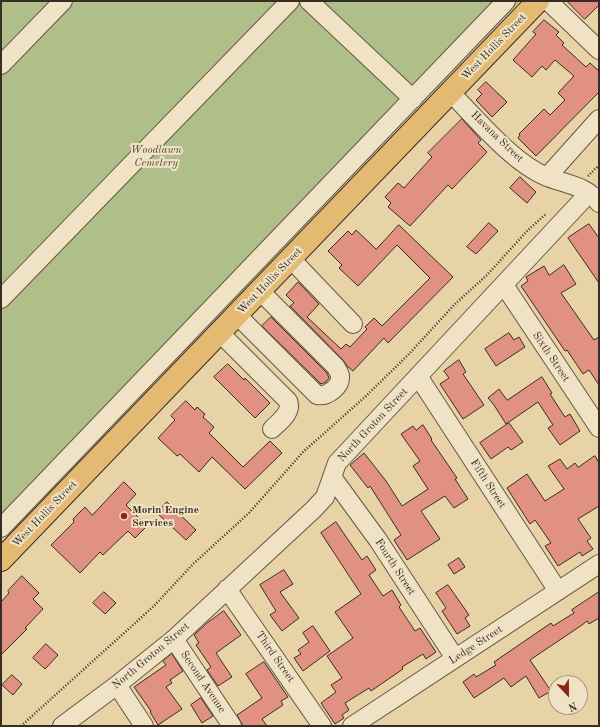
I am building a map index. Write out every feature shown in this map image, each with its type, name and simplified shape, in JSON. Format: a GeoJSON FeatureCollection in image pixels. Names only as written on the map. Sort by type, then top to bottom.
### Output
{"type":"FeatureCollection","features":[{"type":"Feature","properties":{"kind":"main road","name":"West Hollis Street"},"geometry":{"type":"LineString","coordinates":[[1,560],[291,260],[538,1]]}},
{"type":"Feature","properties":{"kind":"street"},"geometry":{"type":"LineString","coordinates":[[1,65],[63,1]]}},
{"type":"Feature","properties":{"kind":"street"},"geometry":{"type":"LineString","coordinates":[[1,299],[290,1]]}},
{"type":"Feature","properties":{"kind":"street"},"geometry":{"type":"LineString","coordinates":[[309,1],[413,99]]}},
{"type":"Feature","properties":{"kind":"street"},"geometry":{"type":"LineString","coordinates":[[4,520],[413,99],[506,1]]}},
{"type":"Feature","properties":{"kind":"street"},"geometry":{"type":"LineString","coordinates":[[548,1],[599,50]]}},
{"type":"Feature","properties":{"kind":"street","name":"Havana Street"},"geometry":{"type":"LineString","coordinates":[[450,92],[506,148],[532,170],[588,194]]}},
{"type":"Feature","properties":{"kind":"street"},"geometry":{"type":"LineString","coordinates":[[547,177],[599,119]]}},
{"type":"Feature","properties":{"kind":"street","name":"North Groton Street"},"geometry":{"type":"LineString","coordinates":[[62,726],[117,685],[174,639],[325,497],[337,463],[588,194]]}},
{"type":"Feature","properties":{"kind":"street"},"geometry":{"type":"LineString","coordinates":[[291,260],[353,324]]}},
{"type":"Feature","properties":{"kind":"street","name":"Sixth Street"},"geometry":{"type":"LineString","coordinates":[[504,285],[599,428]]}},
{"type":"Feature","properties":{"kind":"street"},"geometry":{"type":"LineString","coordinates":[[237,315],[317,395],[323,396],[328,394],[337,386],[340,380],[340,374],[336,367],[260,291]]}},
{"type":"Feature","properties":{"kind":"street"},"geometry":{"type":"LineString","coordinates":[[220,333],[288,401],[290,405],[289,411],[272,429]]}},
{"type":"Feature","properties":{"kind":"street","name":"Fifth Street"},"geometry":{"type":"LineString","coordinates":[[418,376],[558,591]]}},
{"type":"Feature","properties":{"kind":"street","name":"Fourth Street"},"geometry":{"type":"LineString","coordinates":[[332,477],[378,540],[456,658]]}},
{"type":"Feature","properties":{"kind":"street","name":"Ledge Street"},"geometry":{"type":"LineString","coordinates":[[352,726],[599,564]]}},
{"type":"Feature","properties":{"kind":"street","name":"Third Street"},"geometry":{"type":"LineString","coordinates":[[227,589],[322,726]]}},
{"type":"Feature","properties":{"kind":"street","name":"Second Avenue"},"geometry":{"type":"LineString","coordinates":[[174,639],[232,726]]}},
{"type":"Feature","properties":{"kind":"street"},"geometry":{"type":"LineString","coordinates":[[117,685],[144,726]]}},
{"type":"Feature","properties":{"kind":"path"},"geometry":{"type":"LineString","coordinates":[[588,194],[599,165]]}},
{"type":"Feature","properties":{"kind":"path"},"geometry":{"type":"LineString","coordinates":[[21,726],[134,624],[193,564],[249,513],[303,452],[366,396],[408,355],[455,304],[487,275],[527,231],[549,212]]}},
{"type":"Feature","properties":{"kind":"green space","name":"Woodlawn Cemetery"},"geometry":{"type":"Polygon","coordinates":[[[1,1],[520,1],[1,539],[1,1]]]}},
{"type":"Feature","properties":{"kind":"building"},"geometry":{"type":"Polygon","coordinates":[[[567,1],[599,1],[599,5],[585,19],[567,1]]]}},
{"type":"Feature","properties":{"kind":"building"},"geometry":{"type":"Polygon","coordinates":[[[544,20],[559,32],[556,35],[564,43],[562,45],[586,67],[590,63],[599,71],[599,92],[536,156],[518,138],[520,135],[519,134],[544,109],[550,115],[565,100],[558,93],[574,76],[555,60],[546,70],[542,66],[532,77],[513,60],[536,34],[533,32],[544,20]]]}},
{"type":"Feature","properties":{"kind":"building"},"geometry":{"type":"Polygon","coordinates":[[[486,82],[507,102],[492,117],[476,100],[482,94],[478,90],[486,82]]]}},
{"type":"Feature","properties":{"kind":"building"},"geometry":{"type":"Polygon","coordinates":[[[462,119],[481,140],[478,143],[487,152],[452,189],[448,185],[410,226],[388,207],[391,203],[385,197],[398,183],[404,188],[432,157],[428,153],[462,119]]]}},
{"type":"Feature","properties":{"kind":"building"},"geometry":{"type":"Polygon","coordinates":[[[520,177],[536,192],[527,203],[510,188],[520,177]]]}},
{"type":"Feature","properties":{"kind":"building"},"geometry":{"type":"Polygon","coordinates":[[[489,223],[498,231],[476,254],[467,247],[489,223]]]}},
{"type":"Feature","properties":{"kind":"building"},"geometry":{"type":"Polygon","coordinates":[[[589,224],[599,238],[599,283],[568,238],[589,224]]]}},
{"type":"Feature","properties":{"kind":"building"},"geometry":{"type":"Polygon","coordinates":[[[399,225],[453,277],[388,343],[384,338],[353,371],[290,306],[294,303],[286,295],[298,282],[319,304],[307,317],[341,349],[346,344],[350,347],[367,329],[365,327],[374,318],[382,326],[430,278],[397,245],[358,286],[339,268],[342,265],[328,251],[348,231],[352,235],[356,230],[376,249],[399,225]]]}},
{"type":"Feature","properties":{"kind":"building"},"geometry":{"type":"Polygon","coordinates":[[[564,265],[576,284],[561,293],[594,340],[599,337],[599,385],[589,370],[583,374],[567,350],[565,351],[521,286],[528,281],[526,277],[544,266],[549,275],[564,265]]]}},
{"type":"Feature","properties":{"kind":"building"},"geometry":{"type":"Polygon","coordinates":[[[271,317],[327,373],[329,378],[326,382],[321,384],[262,326],[271,317]]]}},
{"type":"Feature","properties":{"kind":"building"},"geometry":{"type":"Polygon","coordinates":[[[509,333],[514,340],[519,337],[525,347],[496,366],[485,349],[509,333]]]}},
{"type":"Feature","properties":{"kind":"building"},"geometry":{"type":"Polygon","coordinates":[[[459,360],[466,372],[463,374],[484,405],[463,419],[440,384],[449,378],[444,371],[459,360]]]}},
{"type":"Feature","properties":{"kind":"building"},"geometry":{"type":"Polygon","coordinates":[[[228,364],[244,380],[245,378],[270,403],[255,418],[214,377],[228,364]]]}},
{"type":"Feature","properties":{"kind":"building"},"geometry":{"type":"Polygon","coordinates":[[[542,377],[552,393],[550,394],[565,417],[570,414],[580,431],[560,445],[548,428],[553,425],[538,402],[506,424],[488,398],[499,389],[507,400],[542,377]]]}},
{"type":"Feature","properties":{"kind":"building"},"geometry":{"type":"Polygon","coordinates":[[[186,401],[195,410],[197,407],[205,414],[203,417],[214,427],[209,433],[243,467],[270,441],[282,453],[245,489],[212,457],[199,472],[180,454],[177,456],[158,438],[175,420],[171,416],[186,401]]]}},
{"type":"Feature","properties":{"kind":"building"},"geometry":{"type":"Polygon","coordinates":[[[509,423],[523,442],[511,450],[508,447],[491,459],[480,443],[509,423]]]}},
{"type":"Feature","properties":{"kind":"building"},"geometry":{"type":"Polygon","coordinates":[[[423,425],[432,439],[431,440],[457,478],[455,479],[468,499],[454,508],[445,496],[421,511],[440,539],[407,560],[394,540],[401,535],[370,486],[368,488],[350,465],[364,453],[386,481],[402,506],[428,489],[413,466],[420,461],[401,434],[413,426],[416,430],[423,425]]]}},
{"type":"Feature","properties":{"kind":"building"},"geometry":{"type":"Polygon","coordinates":[[[595,456],[599,463],[599,506],[578,519],[591,538],[587,541],[593,549],[582,556],[580,552],[558,566],[545,546],[551,543],[535,520],[530,524],[507,488],[527,474],[545,501],[564,489],[548,466],[560,459],[567,469],[575,463],[578,467],[595,456]]]}},
{"type":"Feature","properties":{"kind":"building"},"geometry":{"type":"Polygon","coordinates":[[[124,482],[136,494],[126,505],[147,526],[135,538],[128,531],[103,555],[100,552],[80,573],[51,545],[74,522],[73,519],[85,507],[92,515],[124,482]]]}},
{"type":"Feature","properties":{"kind":"building"},"geometry":{"type":"Polygon","coordinates":[[[167,502],[196,530],[186,540],[157,513],[167,502]]]}},
{"type":"Feature","properties":{"kind":"building"},"geometry":{"type":"Polygon","coordinates":[[[336,522],[362,560],[367,556],[376,570],[369,575],[383,596],[392,590],[401,605],[399,607],[415,631],[420,628],[436,652],[426,659],[423,654],[402,667],[403,669],[371,691],[369,688],[345,703],[349,710],[342,715],[344,718],[335,724],[321,703],[336,692],[331,685],[342,678],[327,656],[353,638],[335,612],[361,594],[321,533],[336,522]]]}},
{"type":"Feature","properties":{"kind":"building"},"geometry":{"type":"Polygon","coordinates":[[[459,558],[465,567],[454,574],[448,565],[459,558]]]}},
{"type":"Feature","properties":{"kind":"building"},"geometry":{"type":"Polygon","coordinates":[[[284,570],[293,584],[280,592],[299,618],[282,631],[270,615],[276,611],[260,585],[284,570]]]}},
{"type":"Feature","properties":{"kind":"building"},"geometry":{"type":"Polygon","coordinates":[[[22,576],[39,593],[33,599],[43,609],[25,628],[27,629],[1,655],[1,602],[9,593],[8,591],[22,576]]]}},
{"type":"Feature","properties":{"kind":"building"},"geometry":{"type":"Polygon","coordinates":[[[448,585],[469,615],[465,618],[470,626],[457,634],[442,611],[446,608],[436,593],[448,585]]]}},
{"type":"Feature","properties":{"kind":"building"},"geometry":{"type":"Polygon","coordinates":[[[104,592],[116,603],[105,614],[93,603],[104,592]]]}},
{"type":"Feature","properties":{"kind":"building"},"geometry":{"type":"Polygon","coordinates":[[[599,592],[599,618],[589,624],[587,621],[530,660],[548,687],[548,693],[539,698],[526,676],[511,687],[504,678],[474,698],[463,682],[474,674],[476,677],[496,665],[494,662],[551,623],[553,626],[574,613],[572,610],[599,592]]]}},
{"type":"Feature","properties":{"kind":"building"},"geometry":{"type":"Polygon","coordinates":[[[224,611],[241,635],[216,653],[232,677],[218,686],[207,670],[211,667],[196,645],[199,643],[194,635],[207,623],[224,611]]]}},
{"type":"Feature","properties":{"kind":"building"},"geometry":{"type":"Polygon","coordinates":[[[313,626],[330,651],[303,671],[294,658],[301,654],[298,650],[309,642],[303,633],[313,626]]]}},
{"type":"Feature","properties":{"kind":"building"},"geometry":{"type":"Polygon","coordinates":[[[46,644],[58,655],[45,669],[33,658],[46,644]]]}},
{"type":"Feature","properties":{"kind":"building"},"geometry":{"type":"Polygon","coordinates":[[[172,654],[183,671],[170,680],[172,683],[166,687],[182,709],[158,725],[150,712],[151,711],[134,687],[166,665],[163,661],[172,654]]]}},
{"type":"Feature","properties":{"kind":"building"},"geometry":{"type":"Polygon","coordinates":[[[264,662],[288,697],[281,701],[283,705],[262,719],[267,726],[243,726],[237,715],[262,698],[246,674],[264,662]]]}},
{"type":"Feature","properties":{"kind":"building"},"geometry":{"type":"Polygon","coordinates":[[[12,675],[22,684],[13,695],[2,685],[12,675]]]}},
{"type":"Feature","properties":{"kind":"building"},"geometry":{"type":"Polygon","coordinates":[[[201,698],[213,716],[202,723],[191,705],[201,698]]]}},
{"type":"Feature","properties":{"kind":"place","name":"Morin Engine Services"},"geometry":{"type":"Point","coordinates":[124,516]}}]}
